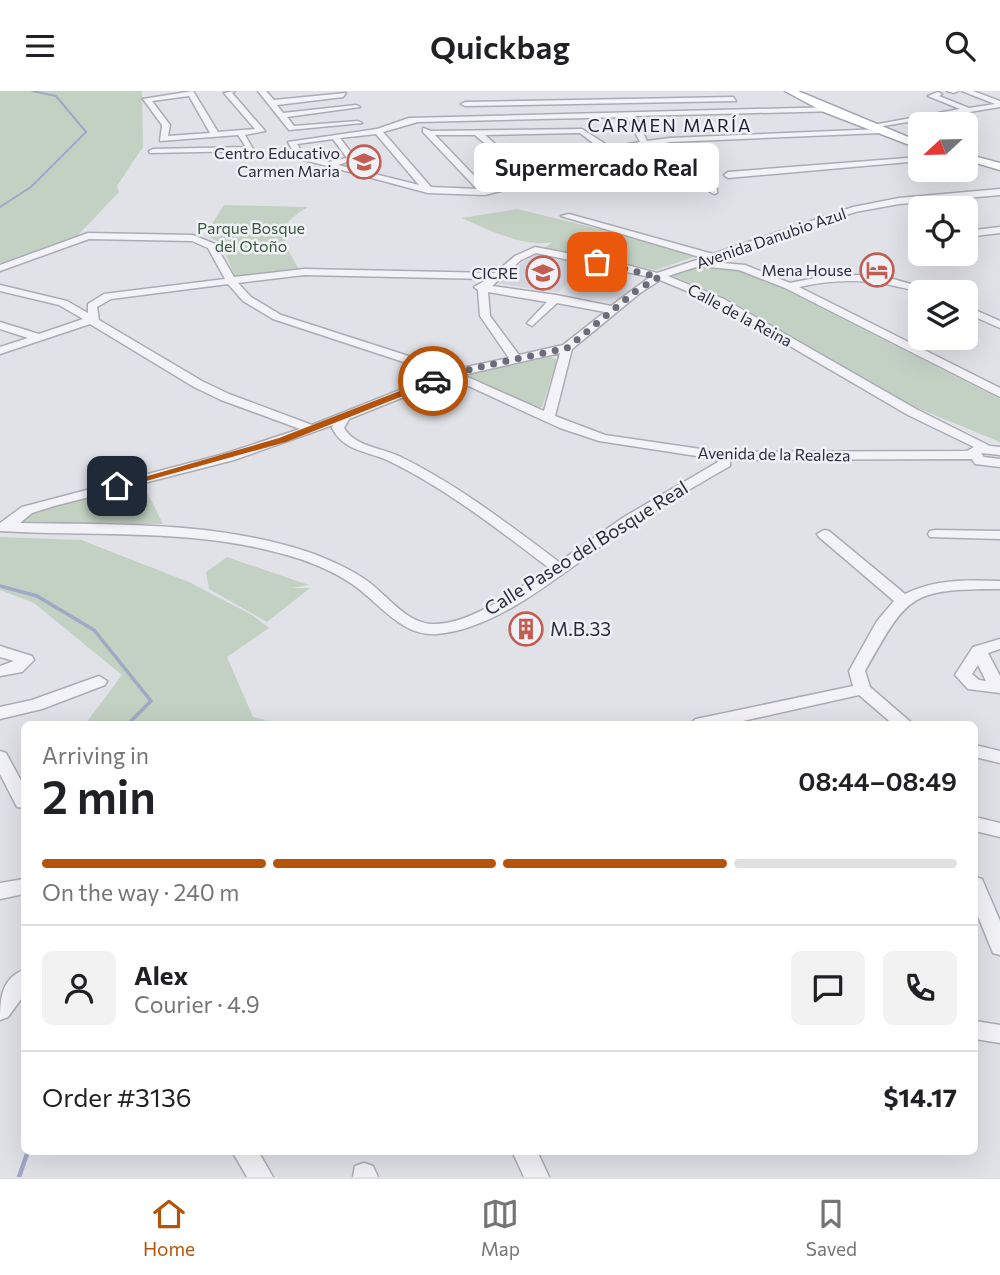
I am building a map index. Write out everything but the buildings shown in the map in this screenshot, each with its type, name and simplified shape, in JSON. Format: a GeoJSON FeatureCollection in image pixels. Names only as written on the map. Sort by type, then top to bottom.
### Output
{"type":"FeatureCollection","features":[{"type":"Feature","properties":{"kind":"main road"},"geometry":{"type":"LineString","coordinates":[[795,91],[811,107],[832,109]]}},
{"type":"Feature","properties":{"kind":"main road"},"geometry":{"type":"LineString","coordinates":[[795,91],[908,139]]}},
{"type":"Feature","properties":{"kind":"main road"},"geometry":{"type":"LineString","coordinates":[[978,163],[1000,169]]}},
{"type":"Feature","properties":{"kind":"street"},"geometry":{"type":"LineString","coordinates":[[216,136],[190,92],[147,99],[166,125],[163,139],[216,136],[241,134],[261,131],[239,109],[228,93],[231,91]]}},
{"type":"Feature","properties":{"kind":"street"},"geometry":{"type":"LineString","coordinates":[[262,91],[294,129],[429,119],[631,115],[682,117],[811,107]]}},
{"type":"Feature","properties":{"kind":"street"},"geometry":{"type":"LineString","coordinates":[[727,91],[743,113]]}},
{"type":"Feature","properties":{"kind":"street"},"geometry":{"type":"LineString","coordinates":[[966,91],[1000,104]]}},
{"type":"Feature","properties":{"kind":"street"},"geometry":{"type":"LineString","coordinates":[[271,103],[341,93],[370,122]]}},
{"type":"Feature","properties":{"kind":"street"},"geometry":{"type":"LineString","coordinates":[[429,119],[498,93],[501,103]]}},
{"type":"Feature","properties":{"kind":"street"},"geometry":{"type":"LineString","coordinates":[[553,102],[557,93]]}},
{"type":"Feature","properties":{"kind":"street"},"geometry":{"type":"LineString","coordinates":[[938,94],[932,96],[968,110]]}},
{"type":"Feature","properties":{"kind":"street"},"geometry":{"type":"LineString","coordinates":[[465,104],[733,99]]}},
{"type":"Feature","properties":{"kind":"street"},"geometry":{"type":"LineString","coordinates":[[417,120],[379,131],[292,142],[300,156],[329,165],[428,190],[485,192],[559,173],[608,150],[722,136],[879,128],[1000,104]]}},
{"type":"Feature","properties":{"kind":"street"},"geometry":{"type":"LineString","coordinates":[[282,115],[356,107]]}},
{"type":"Feature","properties":{"kind":"street"},"geometry":{"type":"LineString","coordinates":[[631,115],[645,144],[665,161],[714,191]]}},
{"type":"Feature","properties":{"kind":"street"},"geometry":{"type":"LineString","coordinates":[[417,120],[485,192]]}},
{"type":"Feature","properties":{"kind":"street"},"geometry":{"type":"LineString","coordinates":[[379,131],[428,190]]}},
{"type":"Feature","properties":{"kind":"street"},"geometry":{"type":"LineString","coordinates":[[429,133],[582,131],[608,150]]}},
{"type":"Feature","properties":{"kind":"street"},"geometry":{"type":"LineString","coordinates":[[478,133],[510,164],[559,173],[663,183],[700,181]]}},
{"type":"Feature","properties":{"kind":"street"},"geometry":{"type":"LineString","coordinates":[[153,151],[248,149],[250,147],[241,134]]}},
{"type":"Feature","properties":{"kind":"street"},"geometry":{"type":"LineString","coordinates":[[769,135],[778,141],[814,140]]}},
{"type":"Feature","properties":{"kind":"street"},"geometry":{"type":"LineString","coordinates":[[722,136],[729,144]]}},
{"type":"Feature","properties":{"kind":"street"},"geometry":{"type":"LineString","coordinates":[[329,165],[352,159],[335,137]]}},
{"type":"Feature","properties":{"kind":"street"},"geometry":{"type":"LineString","coordinates":[[704,145],[755,142]]}},
{"type":"Feature","properties":{"kind":"street"},"geometry":{"type":"LineString","coordinates":[[546,149],[584,159],[634,163],[665,161]]}},
{"type":"Feature","properties":{"kind":"street"},"geometry":{"type":"LineString","coordinates":[[728,175],[908,160]]}},
{"type":"Feature","properties":{"kind":"street","name":"Avenida Danubio Azul"},"geometry":{"type":"LineString","coordinates":[[27,510],[218,460],[282,440],[451,374],[567,348],[659,277],[867,206],[1000,192]]}},
{"type":"Feature","properties":{"kind":"street"},"geometry":{"type":"LineString","coordinates":[[566,216],[712,257]]}},
{"type":"Feature","properties":{"kind":"street"},"geometry":{"type":"LineString","coordinates":[[978,233],[1000,230]]}},
{"type":"Feature","properties":{"kind":"street","name":"Avenida de la Realeza"},"geometry":{"type":"LineString","coordinates":[[0,268],[88,236],[202,240],[215,249],[232,282],[247,299],[277,317],[451,374],[548,418],[626,443],[721,456],[991,450]]}},
{"type":"Feature","properties":{"kind":"street","name":"Calle de la Reina"},"geometry":{"type":"LineString","coordinates":[[483,289],[494,276],[526,252],[535,250],[659,277],[710,296],[912,412],[991,450]]}},
{"type":"Feature","properties":{"kind":"street"},"geometry":{"type":"LineString","coordinates":[[726,253],[741,267]]}},
{"type":"Feature","properties":{"kind":"street"},"geometry":{"type":"LineString","coordinates":[[695,263],[741,267],[789,286],[1000,393]]}},
{"type":"Feature","properties":{"kind":"street"},"geometry":{"type":"LineString","coordinates":[[34,295],[89,298],[304,272],[494,276]]}},
{"type":"Feature","properties":{"kind":"street"},"geometry":{"type":"LineString","coordinates":[[789,286],[830,276],[859,276],[908,286]]}},
{"type":"Feature","properties":{"kind":"street"},"geometry":{"type":"LineString","coordinates":[[449,277],[483,289],[556,298],[614,310]]}},
{"type":"Feature","properties":{"kind":"street"},"geometry":{"type":"LineString","coordinates":[[0,288],[63,303],[207,389],[312,429]]}},
{"type":"Feature","properties":{"kind":"street"},"geometry":{"type":"LineString","coordinates":[[483,289],[485,316],[515,358]]}},
{"type":"Feature","properties":{"kind":"street"},"geometry":{"type":"LineString","coordinates":[[94,320],[90,312],[94,303],[117,294]]}},
{"type":"Feature","properties":{"kind":"street"},"geometry":{"type":"LineString","coordinates":[[532,323],[556,298]]}},
{"type":"Feature","properties":{"kind":"street"},"geometry":{"type":"LineString","coordinates":[[978,315],[1000,325]]}},
{"type":"Feature","properties":{"kind":"street"},"geometry":{"type":"LineString","coordinates":[[0,351],[94,320]]}},
{"type":"Feature","properties":{"kind":"street"},"geometry":{"type":"LineString","coordinates":[[0,325],[39,338]]}},
{"type":"Feature","properties":{"kind":"street"},"geometry":{"type":"LineString","coordinates":[[548,418],[567,348]]}},
{"type":"Feature","properties":{"kind":"street"},"geometry":{"type":"LineString","coordinates":[[344,417],[338,428],[345,440]]}},
{"type":"Feature","properties":{"kind":"street"},"geometry":{"type":"LineString","coordinates":[[282,440],[314,437],[345,440],[390,457],[477,508],[557,567]]}},
{"type":"Feature","properties":{"kind":"street"},"geometry":{"type":"LineString","coordinates":[[991,450],[985,463],[1000,463]]}},
{"type":"Feature","properties":{"kind":"street","name":"Calle Paseo del Bosque Real"},"geometry":{"type":"LineString","coordinates":[[3,524],[167,529],[284,550],[344,573],[360,582],[401,617],[426,629],[450,626],[494,608],[724,463],[721,456]]}},
{"type":"Feature","properties":{"kind":"street","name":"Calle Paseo del Bosque Real"},"geometry":{"type":"LineString","coordinates":[[3,524],[27,510]]}},
{"type":"Feature","properties":{"kind":"street"},"geometry":{"type":"LineString","coordinates":[[824,534],[903,600]]}},
{"type":"Feature","properties":{"kind":"street"},"geometry":{"type":"LineString","coordinates":[[935,534],[1000,535]]}},
{"type":"Feature","properties":{"kind":"street"},"geometry":{"type":"LineString","coordinates":[[901,721],[862,689],[857,671],[894,609],[903,600],[950,587],[1000,585]]}},
{"type":"Feature","properties":{"kind":"street"},"geometry":{"type":"LineString","coordinates":[[979,651],[1000,644]]}},
{"type":"Feature","properties":{"kind":"street"},"geometry":{"type":"LineString","coordinates":[[0,651],[22,656],[25,662],[0,671]]}},
{"type":"Feature","properties":{"kind":"street"},"geometry":{"type":"LineString","coordinates":[[0,713],[36,705],[99,681]]}},
{"type":"Feature","properties":{"kind":"street"},"geometry":{"type":"LineString","coordinates":[[739,721],[761,719],[862,689]]}},
{"type":"Feature","properties":{"kind":"street"},"geometry":{"type":"LineString","coordinates":[[978,752],[1000,757]]}},
{"type":"Feature","properties":{"kind":"street"},"geometry":{"type":"LineString","coordinates":[[0,757],[21,796]]}},
{"type":"Feature","properties":{"kind":"street"},"geometry":{"type":"LineString","coordinates":[[978,825],[1000,830]]}},
{"type":"Feature","properties":{"kind":"street"},"geometry":{"type":"LineString","coordinates":[[0,891],[21,888]]}},
{"type":"Feature","properties":{"kind":"street"},"geometry":{"type":"LineString","coordinates":[[978,892],[1000,947]]}},
{"type":"Feature","properties":{"kind":"street"},"geometry":{"type":"LineString","coordinates":[[0,1011],[21,983]]}},
{"type":"Feature","properties":{"kind":"street"},"geometry":{"type":"LineString","coordinates":[[978,1030],[1000,1034]]}},
{"type":"Feature","properties":{"kind":"street"},"geometry":{"type":"LineString","coordinates":[[247,1155],[261,1177]]}},
{"type":"Feature","properties":{"kind":"street"},"geometry":{"type":"LineString","coordinates":[[526,1155],[537,1177]]}},
{"type":"Feature","properties":{"kind":"shaded area","name":"CICRE"},"geometry":{"type":"Polygon","coordinates":[[[534,254],[589,263],[558,292],[496,283],[534,254]]]}},
{"type":"Feature","properties":{"kind":"green space"},"geometry":{"type":"Polygon","coordinates":[[[0,91],[142,91],[143,147],[117,186],[119,192],[78,235],[0,265],[0,91]]]}},
{"type":"Feature","properties":{"kind":"green space","name":"Parque Bosque del Otoño"},"geometry":{"type":"Polygon","coordinates":[[[224,205],[308,207],[288,222],[284,236],[300,272],[236,279],[221,243],[205,235],[224,205]]]}},
{"type":"Feature","properties":{"kind":"green space"},"geometry":{"type":"Polygon","coordinates":[[[517,209],[702,254],[656,270],[544,248],[553,242],[519,240],[462,218],[517,209]]]}},
{"type":"Feature","properties":{"kind":"green space"},"geometry":{"type":"Polygon","coordinates":[[[700,265],[734,269],[778,286],[1000,399],[1000,442],[910,405],[724,297],[671,275],[700,265]]]}},
{"type":"Feature","properties":{"kind":"green space"},"geometry":{"type":"Polygon","coordinates":[[[548,355],[557,360],[542,407],[534,408],[466,375],[548,355]]]}},
{"type":"Feature","properties":{"kind":"green space"},"geometry":{"type":"Polygon","coordinates":[[[143,484],[163,524],[30,524],[23,521],[37,510],[143,484]]]}},
{"type":"Feature","properties":{"kind":"green space"},"geometry":{"type":"Polygon","coordinates":[[[0,537],[81,540],[189,582],[252,615],[269,628],[227,657],[253,717],[270,721],[88,721],[122,675],[34,603],[0,590],[0,537]]]}},
{"type":"Feature","properties":{"kind":"green space"},"geometry":{"type":"Polygon","coordinates":[[[227,557],[309,585],[292,588],[310,588],[267,622],[209,589],[206,572],[227,557]]]}},
{"type":"Feature","properties":{"kind":"waterway"},"geometry":{"type":"LineString","coordinates":[[0,207],[31,187],[86,132],[56,96],[32,91]]}},
{"type":"Feature","properties":{"kind":"waterway"},"geometry":{"type":"LineString","coordinates":[[0,586],[37,596],[94,630],[151,701],[131,721]]}},
{"type":"Feature","properties":{"kind":"waterway"},"geometry":{"type":"LineString","coordinates":[[19,1177],[27,1155]]}},
{"type":"Feature","properties":{"kind":"way so far"},"geometry":{"type":"LineString","coordinates":[[433,381],[515,358],[567,348],[636,291],[659,277],[597,262]]}},
{"type":"Feature","properties":{"kind":"place","name":"Centro Educativo Carmen Maria"},"geometry":{"type":"Point","coordinates":[364,162]}},
{"type":"Feature","properties":{"kind":"place","name":"Supermercado Real"},"geometry":{"type":"Point","coordinates":[597,262]}},
{"type":"Feature","properties":{"kind":"place","name":"Mena House"},"geometry":{"type":"Point","coordinates":[877,270]}},
{"type":"Feature","properties":{"kind":"place","name":"CICRE"},"geometry":{"type":"Point","coordinates":[543,273]}},
{"type":"Feature","properties":{"kind":"place","name":"M.B.33"},"geometry":{"type":"Point","coordinates":[526,629]}},
{"type":"Feature","properties":{"kind":"district","name":"CARMEN MARÍA"},"geometry":{"type":"Point","coordinates":[670,126]}},
{"type":"Feature","properties":{"kind":"route"},"geometry":{"type":"LineString","coordinates":[[117,486],[229,457],[282,440],[433,381]]}}]}
